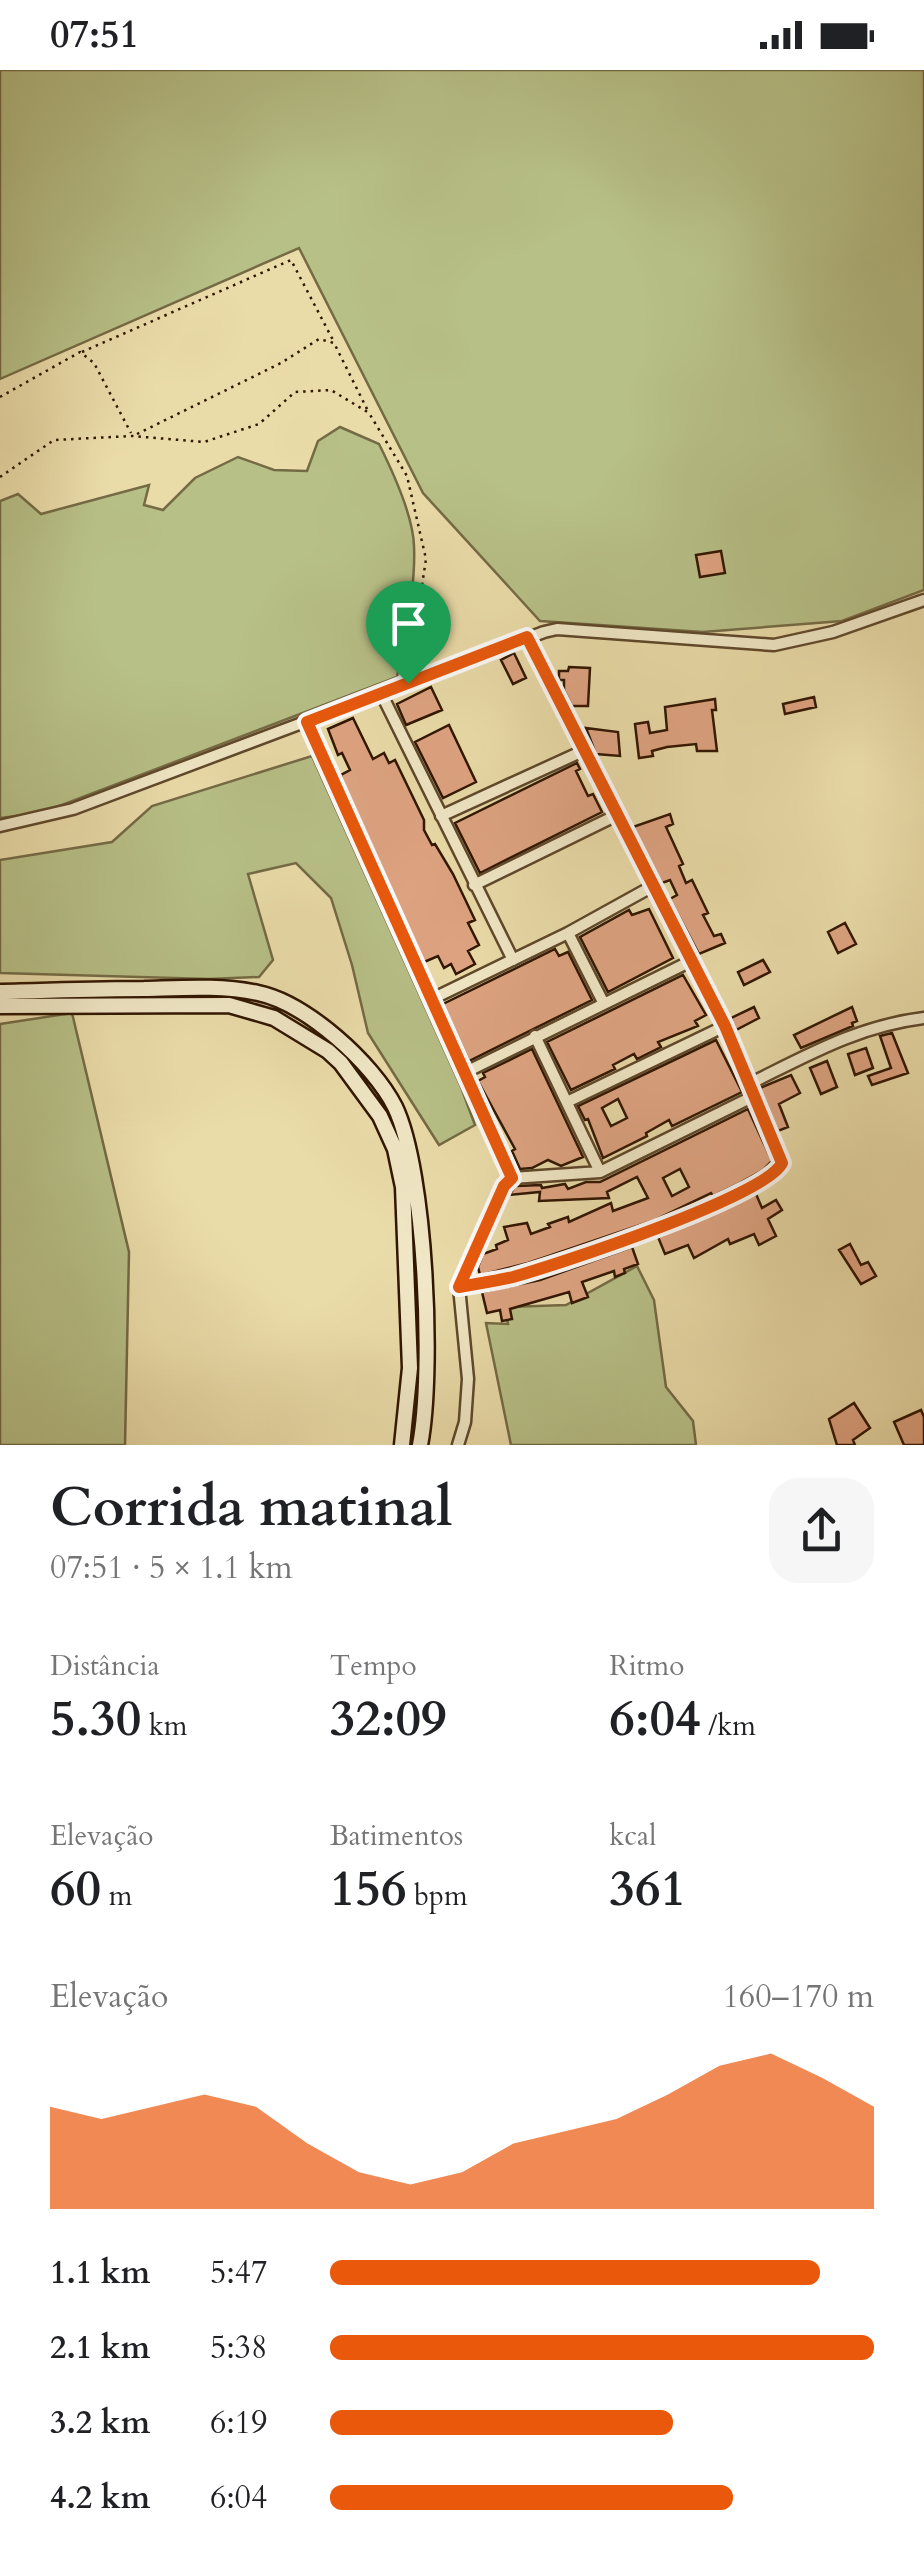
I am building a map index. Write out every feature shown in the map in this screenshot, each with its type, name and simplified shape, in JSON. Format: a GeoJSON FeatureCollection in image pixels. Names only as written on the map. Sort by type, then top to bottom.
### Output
{"type":"FeatureCollection","features":[{"type":"Feature","properties":{"kind":"street"},"geometry":{"type":"LineString","coordinates":[[0,826],[73,810],[527,637],[557,629],[774,645],[833,632],[924,600]]}},
{"type":"Feature","properties":{"kind":"street"},"geometry":{"type":"LineString","coordinates":[[459,1287],[540,1268],[699,1212],[772,1176],[779,1170],[782,1157],[693,960],[527,637]]}},
{"type":"Feature","properties":{"kind":"street"},"geometry":{"type":"LineString","coordinates":[[381,693],[513,960]]}},
{"type":"Feature","properties":{"kind":"street"},"geometry":{"type":"LineString","coordinates":[[307,722],[512,1178]]}},
{"type":"Feature","properties":{"kind":"street"},"geometry":{"type":"LineString","coordinates":[[441,816],[585,750]]}},
{"type":"Feature","properties":{"kind":"street"},"geometry":{"type":"LineString","coordinates":[[474,885],[616,815]]}},
{"type":"Feature","properties":{"kind":"street"},"geometry":{"type":"LineString","coordinates":[[432,998],[568,933],[653,886]]}},
{"type":"Feature","properties":{"kind":"street"},"geometry":{"type":"LineString","coordinates":[[568,933],[603,1002]]}},
{"type":"Feature","properties":{"kind":"street"},"geometry":{"type":"LineString","coordinates":[[466,1072],[693,960]]}},
{"type":"Feature","properties":{"kind":"street"},"geometry":{"type":"LineString","coordinates":[[0,992],[206,987],[256,992],[301,1014],[346,1046],[370,1072],[398,1117],[416,1184],[426,1396],[420,1445]]}},
{"type":"Feature","properties":{"kind":"street"},"geometry":{"type":"LineString","coordinates":[[0,1006],[229,1005],[274,1018],[341,1063],[380,1116],[404,1187],[410,1368],[402,1445]]}},
{"type":"Feature","properties":{"kind":"street"},"geometry":{"type":"LineString","coordinates":[[749,1084],[855,1032],[924,1018]]}},
{"type":"Feature","properties":{"kind":"street"},"geometry":{"type":"LineString","coordinates":[[567,1102],[725,1026]]}},
{"type":"Feature","properties":{"kind":"street"},"geometry":{"type":"LineString","coordinates":[[535,1036],[600,1172]]}},
{"type":"Feature","properties":{"kind":"street"},"geometry":{"type":"LineString","coordinates":[[458,1445],[465,1422],[468,1379],[459,1287],[504,1186],[512,1178],[600,1172],[754,1096]]}},
{"type":"Feature","properties":{"kind":"path"},"geometry":{"type":"LineString","coordinates":[[0,396],[80,352],[292,260],[369,413],[407,476],[426,559],[408,683]]}},
{"type":"Feature","properties":{"kind":"path"},"geometry":{"type":"LineString","coordinates":[[132,436],[282,363],[319,339],[334,343]]}},
{"type":"Feature","properties":{"kind":"path"},"geometry":{"type":"LineString","coordinates":[[80,352],[94,363],[132,436]]}},
{"type":"Feature","properties":{"kind":"path"},"geometry":{"type":"LineString","coordinates":[[0,477],[54,440],[132,436],[204,442],[259,424],[295,392],[330,390],[369,413]]}},
{"type":"Feature","properties":{"kind":"green space"},"geometry":{"type":"Polygon","coordinates":[[[0,70],[924,70],[924,590],[842,621],[703,632],[540,621],[423,493],[299,248],[0,379],[0,70]]]}},
{"type":"Feature","properties":{"kind":"green space"},"geometry":{"type":"Polygon","coordinates":[[[340,427],[379,444],[410,521],[413,579],[397,677],[41,813],[0,818],[0,501],[18,494],[41,514],[149,485],[144,505],[163,510],[195,478],[238,457],[274,470],[307,471],[318,441],[340,427]]]}},
{"type":"Feature","properties":{"kind":"green space"},"geometry":{"type":"Polygon","coordinates":[[[312,756],[475,1125],[439,1145],[368,1033],[331,898],[296,863],[248,874],[273,960],[259,977],[0,973],[0,860],[112,842],[152,806],[312,756]]]}},
{"type":"Feature","properties":{"kind":"green space"},"geometry":{"type":"Polygon","coordinates":[[[72,1013],[129,1252],[125,1445],[0,1445],[0,1024],[72,1013]]]}},
{"type":"Feature","properties":{"kind":"green space"},"geometry":{"type":"Polygon","coordinates":[[[637,1266],[654,1300],[666,1387],[693,1421],[696,1445],[511,1445],[486,1323],[508,1324],[505,1307],[566,1305],[637,1266]]]}},
{"type":"Feature","properties":{"kind":"building"},"geometry":{"type":"Polygon","coordinates":[[[721,551],[725,573],[700,577],[696,555],[721,551]]]}},
{"type":"Feature","properties":{"kind":"building"},"geometry":{"type":"Polygon","coordinates":[[[514,653],[526,678],[513,684],[501,660],[514,653]]]}},
{"type":"Feature","properties":{"kind":"building"},"geometry":{"type":"Polygon","coordinates":[[[569,667],[590,668],[588,706],[572,706],[564,680],[559,680],[559,671],[568,671],[569,667]]]}},
{"type":"Feature","properties":{"kind":"building"},"geometry":{"type":"Polygon","coordinates":[[[431,687],[442,710],[406,725],[397,704],[431,687]]]}},
{"type":"Feature","properties":{"kind":"building"},"geometry":{"type":"Polygon","coordinates":[[[814,697],[816,707],[785,714],[783,704],[814,697]]]}},
{"type":"Feature","properties":{"kind":"building"},"geometry":{"type":"Polygon","coordinates":[[[715,699],[716,710],[712,710],[717,751],[697,751],[696,744],[667,747],[652,751],[653,756],[639,758],[635,724],[648,722],[650,733],[667,730],[665,707],[715,699]]]}},
{"type":"Feature","properties":{"kind":"building"},"geometry":{"type":"Polygon","coordinates":[[[353,718],[373,759],[384,753],[389,763],[395,760],[424,820],[424,830],[453,874],[475,920],[468,923],[479,945],[468,951],[475,964],[456,974],[451,964],[444,968],[438,956],[424,962],[342,779],[341,775],[350,770],[342,753],[338,755],[328,729],[353,718]]]}},
{"type":"Feature","properties":{"kind":"building"},"geometry":{"type":"Polygon","coordinates":[[[449,725],[476,782],[443,798],[415,742],[449,725]]]}},
{"type":"Feature","properties":{"kind":"building"},"geometry":{"type":"Polygon","coordinates":[[[586,728],[618,732],[620,756],[596,754],[586,728]]]}},
{"type":"Feature","properties":{"kind":"building"},"geometry":{"type":"Polygon","coordinates":[[[577,763],[580,769],[576,771],[588,796],[593,794],[602,812],[480,873],[455,823],[577,763]]]}},
{"type":"Feature","properties":{"kind":"building"},"geometry":{"type":"Polygon","coordinates":[[[670,814],[673,824],[666,827],[683,864],[679,866],[686,883],[692,880],[714,936],[721,934],[725,943],[699,954],[670,899],[677,895],[670,880],[662,883],[633,827],[670,814]]]}},
{"type":"Feature","properties":{"kind":"building"},"geometry":{"type":"Polygon","coordinates":[[[649,909],[673,958],[608,992],[580,937],[629,910],[632,915],[649,909]]]}},
{"type":"Feature","properties":{"kind":"building"},"geometry":{"type":"Polygon","coordinates":[[[845,923],[856,944],[838,953],[828,932],[845,923]]]}},
{"type":"Feature","properties":{"kind":"building"},"geometry":{"type":"Polygon","coordinates":[[[555,949],[559,956],[568,952],[592,1000],[469,1061],[443,1004],[555,949]]]}},
{"type":"Feature","properties":{"kind":"building"},"geometry":{"type":"Polygon","coordinates":[[[763,960],[770,972],[744,985],[738,972],[763,960]]]}},
{"type":"Feature","properties":{"kind":"building"},"geometry":{"type":"Polygon","coordinates":[[[683,975],[706,1015],[695,1021],[698,1026],[658,1042],[661,1047],[637,1059],[634,1054],[613,1065],[615,1069],[571,1090],[547,1042],[683,975]]]}},
{"type":"Feature","properties":{"kind":"building"},"geometry":{"type":"Polygon","coordinates":[[[754,1007],[759,1018],[736,1030],[731,1018],[754,1007]]]}},
{"type":"Feature","properties":{"kind":"building"},"geometry":{"type":"Polygon","coordinates":[[[852,1007],[857,1021],[853,1026],[801,1048],[794,1035],[852,1007]]]}},
{"type":"Feature","properties":{"kind":"building"},"geometry":{"type":"Polygon","coordinates":[[[892,1033],[908,1073],[872,1085],[868,1076],[891,1068],[880,1036],[892,1033]]]}},
{"type":"Feature","properties":{"kind":"building"},"geometry":{"type":"Polygon","coordinates":[[[716,1040],[742,1092],[672,1126],[669,1120],[603,1158],[588,1119],[578,1106],[716,1040]],[[618,1099],[602,1108],[611,1126],[627,1118],[618,1099]]]}},
{"type":"Feature","properties":{"kind":"building"},"geometry":{"type":"Polygon","coordinates":[[[866,1048],[873,1068],[855,1075],[848,1054],[866,1048]]]}},
{"type":"Feature","properties":{"kind":"building"},"geometry":{"type":"Polygon","coordinates":[[[532,1049],[583,1157],[561,1166],[548,1160],[520,1169],[512,1151],[515,1149],[478,1081],[485,1077],[483,1073],[532,1049]]]}},
{"type":"Feature","properties":{"kind":"building"},"geometry":{"type":"Polygon","coordinates":[[[827,1061],[837,1087],[821,1094],[810,1068],[827,1061]]]}},
{"type":"Feature","properties":{"kind":"building"},"geometry":{"type":"Polygon","coordinates":[[[791,1075],[800,1093],[779,1104],[788,1127],[778,1131],[760,1088],[791,1075]]]}},
{"type":"Feature","properties":{"kind":"building"},"geometry":{"type":"Polygon","coordinates":[[[748,1109],[772,1161],[736,1185],[655,1220],[480,1275],[478,1267],[483,1254],[508,1240],[504,1227],[527,1223],[531,1234],[550,1227],[548,1224],[568,1217],[569,1222],[611,1203],[613,1211],[648,1198],[637,1177],[607,1192],[609,1198],[539,1201],[540,1192],[509,1195],[516,1186],[542,1188],[565,1184],[568,1189],[600,1182],[748,1109]],[[680,1169],[663,1178],[672,1196],[689,1187],[680,1169]]]}},
{"type":"Feature","properties":{"kind":"building"},"geometry":{"type":"Polygon","coordinates":[[[756,1194],[762,1208],[776,1200],[782,1210],[768,1219],[776,1236],[759,1245],[754,1234],[730,1244],[728,1239],[694,1258],[688,1245],[665,1254],[658,1237],[756,1194]]]}},
{"type":"Feature","properties":{"kind":"building"},"geometry":{"type":"Polygon","coordinates":[[[850,1244],[861,1265],[868,1262],[876,1276],[861,1284],[839,1250],[850,1244]]]}},
{"type":"Feature","properties":{"kind":"building"},"geometry":{"type":"Polygon","coordinates":[[[632,1247],[638,1264],[615,1277],[614,1271],[582,1282],[588,1297],[572,1303],[569,1292],[510,1309],[512,1319],[502,1321],[500,1310],[487,1313],[482,1292],[540,1280],[632,1247]]]}},
{"type":"Feature","properties":{"kind":"building"},"geometry":{"type":"Polygon","coordinates":[[[854,1403],[870,1428],[853,1440],[855,1445],[837,1445],[829,1419],[854,1403]]]}},
{"type":"Feature","properties":{"kind":"building"},"geometry":{"type":"Polygon","coordinates":[[[921,1410],[924,1445],[904,1445],[894,1422],[921,1410]]]}},
{"type":"Feature","properties":{"kind":"route"},"geometry":{"type":"LineString","coordinates":[[527,637],[725,1026],[782,1157],[779,1170],[772,1176],[699,1212],[509,1278],[459,1287],[504,1186],[512,1178],[307,722],[408,683],[527,637]]}}]}
